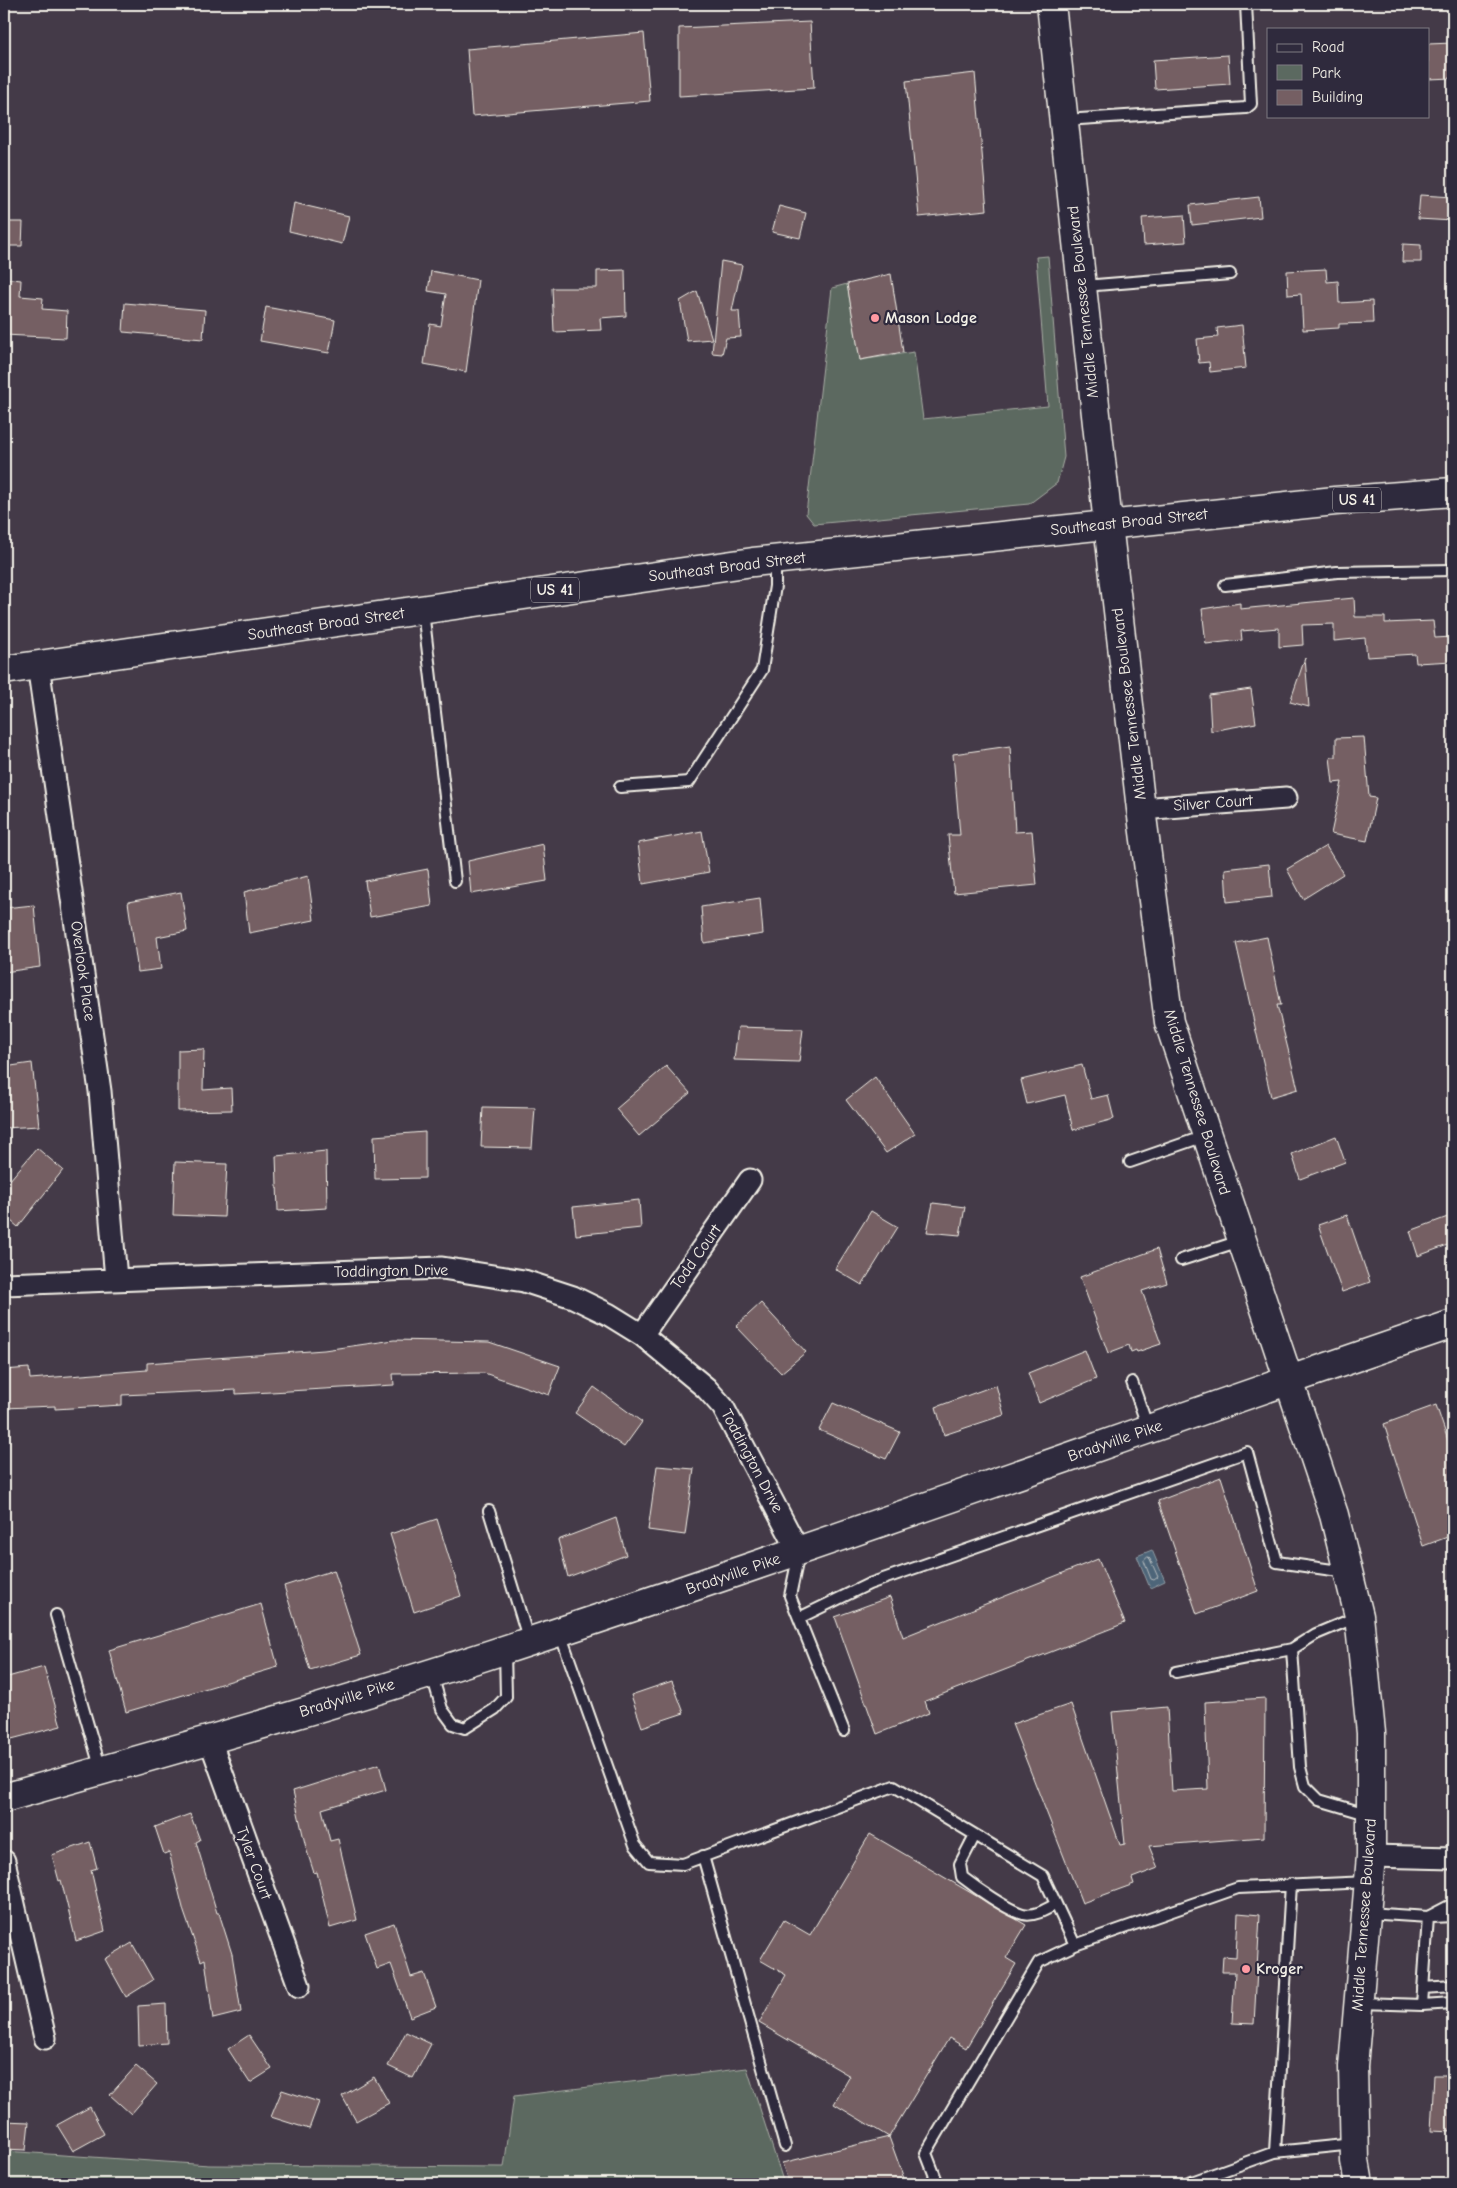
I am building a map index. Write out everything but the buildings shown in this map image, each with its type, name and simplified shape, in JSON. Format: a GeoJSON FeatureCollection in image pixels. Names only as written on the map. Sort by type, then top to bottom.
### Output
{"type":"FeatureCollection","features":[{"type":"Feature","properties":{"kind":"main road","name":"Middle Tennessee Boulevard"},"geometry":{"type":"LineString","coordinates":[[1051,4],[1081,286],[1141,809],[1169,1022],[1334,1514],[1360,1616],[1371,1733],[1371,1815],[1370,1869],[1353,2067],[1354,2144],[1359,2184]]}},
{"type":"Feature","properties":{"kind":"main road","name":"Southeast Broad Street"},"geometry":{"type":"LineString","coordinates":[[4,670],[775,559],[1108,524],[1453,492]]}},
{"type":"Feature","properties":{"kind":"main road","name":"Bradyville Pike"},"geometry":{"type":"LineString","coordinates":[[4,1798],[210,1740],[560,1632],[800,1552],[1288,1380],[1453,1324]]}},
{"type":"Feature","properties":{"kind":"street","name":"Overlook Place"},"geometry":{"type":"LineString","coordinates":[[38,665],[100,1091],[116,1279]]}},
{"type":"Feature","properties":{"kind":"street","name":"Silver Court"},"geometry":{"type":"LineString","coordinates":[[1141,809],[1286,798]]}},
{"type":"Feature","properties":{"kind":"street","name":"Todd Court"},"geometry":{"type":"LineString","coordinates":[[642,1335],[750,1180]]}},
{"type":"Feature","properties":{"kind":"street","name":"Toddington Drive"},"geometry":{"type":"LineString","coordinates":[[4,1284],[442,1268],[524,1281],[573,1297],[608,1314],[642,1335],[699,1382],[723,1407],[800,1552]]}},
{"type":"Feature","properties":{"kind":"street","name":"Tyler Court"},"geometry":{"type":"LineString","coordinates":[[210,1740],[299,1986]]}},
{"type":"Feature","properties":{"kind":"street"},"geometry":{"type":"LineString","coordinates":[[1370,1869],[1453,1858]]}},
{"type":"Feature","properties":{"kind":"street"},"geometry":{"type":"LineString","coordinates":[[4,1861],[45,2038]]}},
{"type":"Feature","properties":{"kind":"lane"},"geometry":{"type":"LineString","coordinates":[[1064,120],[1246,108],[1251,104],[1246,4]]}},
{"type":"Feature","properties":{"kind":"lane"},"geometry":{"type":"LineString","coordinates":[[1081,286],[1230,274]]}},
{"type":"Feature","properties":{"kind":"lane"},"geometry":{"type":"LineString","coordinates":[[620,787],[689,782],[762,670],[775,586],[775,559]]}},
{"type":"Feature","properties":{"kind":"lane"},"geometry":{"type":"LineString","coordinates":[[1225,585],[1337,572],[1453,570]]}},
{"type":"Feature","properties":{"kind":"lane"},"geometry":{"type":"LineString","coordinates":[[422,610],[455,881]]}},
{"type":"Feature","properties":{"kind":"lane"},"geometry":{"type":"LineString","coordinates":[[1130,1162],[1206,1136]]}},
{"type":"Feature","properties":{"kind":"lane"},"geometry":{"type":"LineString","coordinates":[[1181,1260],[1241,1241]]}},
{"type":"Feature","properties":{"kind":"lane"},"geometry":{"type":"LineString","coordinates":[[1132,1382],[1148,1429]]}},
{"type":"Feature","properties":{"kind":"lane"},"geometry":{"type":"LineString","coordinates":[[799,1618],[869,1584],[1247,1452],[1277,1562],[1349,1572]]}},
{"type":"Feature","properties":{"kind":"lane"},"geometry":{"type":"LineString","coordinates":[[432,1672],[442,1709],[453,1724],[465,1728],[496,1709],[506,1697],[517,1646],[489,1511]]}},
{"type":"Feature","properties":{"kind":"lane"},"geometry":{"type":"LineString","coordinates":[[800,1552],[790,1596],[844,1731]]}},
{"type":"Feature","properties":{"kind":"lane"},"geometry":{"type":"LineString","coordinates":[[56,1615],[101,1771]]}},
{"type":"Feature","properties":{"kind":"lane"},"geometry":{"type":"LineString","coordinates":[[1176,1672],[1292,1649],[1316,1634],[1360,1616]]}},
{"type":"Feature","properties":{"kind":"lane"},"geometry":{"type":"LineString","coordinates":[[560,1632],[635,1845],[649,1862],[684,1864],[894,1786],[1044,1876],[1075,1945]]}},
{"type":"Feature","properties":{"kind":"lane"},"geometry":{"type":"LineString","coordinates":[[1292,1649],[1300,1767],[1305,1786],[1319,1800],[1371,1815]]}},
{"type":"Feature","properties":{"kind":"lane"},"geometry":{"type":"LineString","coordinates":[[975,1835],[960,1864],[962,1877],[973,1886],[1024,1915],[1039,1913],[1056,1904]]}},
{"type":"Feature","properties":{"kind":"lane"},"geometry":{"type":"LineString","coordinates":[[703,1856],[785,2146]]}},
{"type":"Feature","properties":{"kind":"lane"},"geometry":{"type":"LineString","coordinates":[[938,2184],[926,2153],[1039,1962],[1075,1945],[1238,1888],[1291,1884],[1370,1869]]}},
{"type":"Feature","properties":{"kind":"lane"},"geometry":{"type":"LineString","coordinates":[[1275,2152],[1291,1884]]}},
{"type":"Feature","properties":{"kind":"lane"},"geometry":{"type":"LineString","coordinates":[[1428,1917],[1453,1904]]}},
{"type":"Feature","properties":{"kind":"lane"},"geometry":{"type":"LineString","coordinates":[[1366,1913],[1428,1917],[1453,1916]]}},
{"type":"Feature","properties":{"kind":"lane"},"geometry":{"type":"LineString","coordinates":[[1422,2005],[1428,1917]]}},
{"type":"Feature","properties":{"kind":"lane"},"geometry":{"type":"LineString","coordinates":[[1423,1988],[1453,1986]]}},
{"type":"Feature","properties":{"kind":"lane"},"geometry":{"type":"LineString","coordinates":[[1358,2003],[1422,2005],[1453,2003]]}},
{"type":"Feature","properties":{"kind":"lane"},"geometry":{"type":"LineString","coordinates":[[1186,2184],[1275,2152],[1354,2144]]}},
{"type":"Feature","properties":{"kind":"green space"},"geometry":{"type":"Polygon","coordinates":[[[1048,256],[1064,457],[1057,483],[1029,504],[814,524],[806,514],[832,288],[847,284],[860,360],[914,352],[923,419],[1048,406],[1036,257],[1048,256]]]}},
{"type":"Feature","properties":{"kind":"green space"},"geometry":{"type":"Polygon","coordinates":[[[747,2068],[784,2184],[4,2184],[4,2151],[209,2165],[504,2167],[514,2096],[747,2068]]]}},
{"type":"Feature","properties":{"kind":"water"},"geometry":{"type":"Polygon","coordinates":[[[1152,1550],[1165,1581],[1150,1588],[1137,1556],[1152,1550]]]}},
{"type":"Feature","properties":{"kind":"place","name":"Mason Lodge"},"geometry":{"type":"Point","coordinates":[875,318]}},
{"type":"Feature","properties":{"kind":"place","name":"Kroger"},"geometry":{"type":"Point","coordinates":[1246,1969]}}]}
